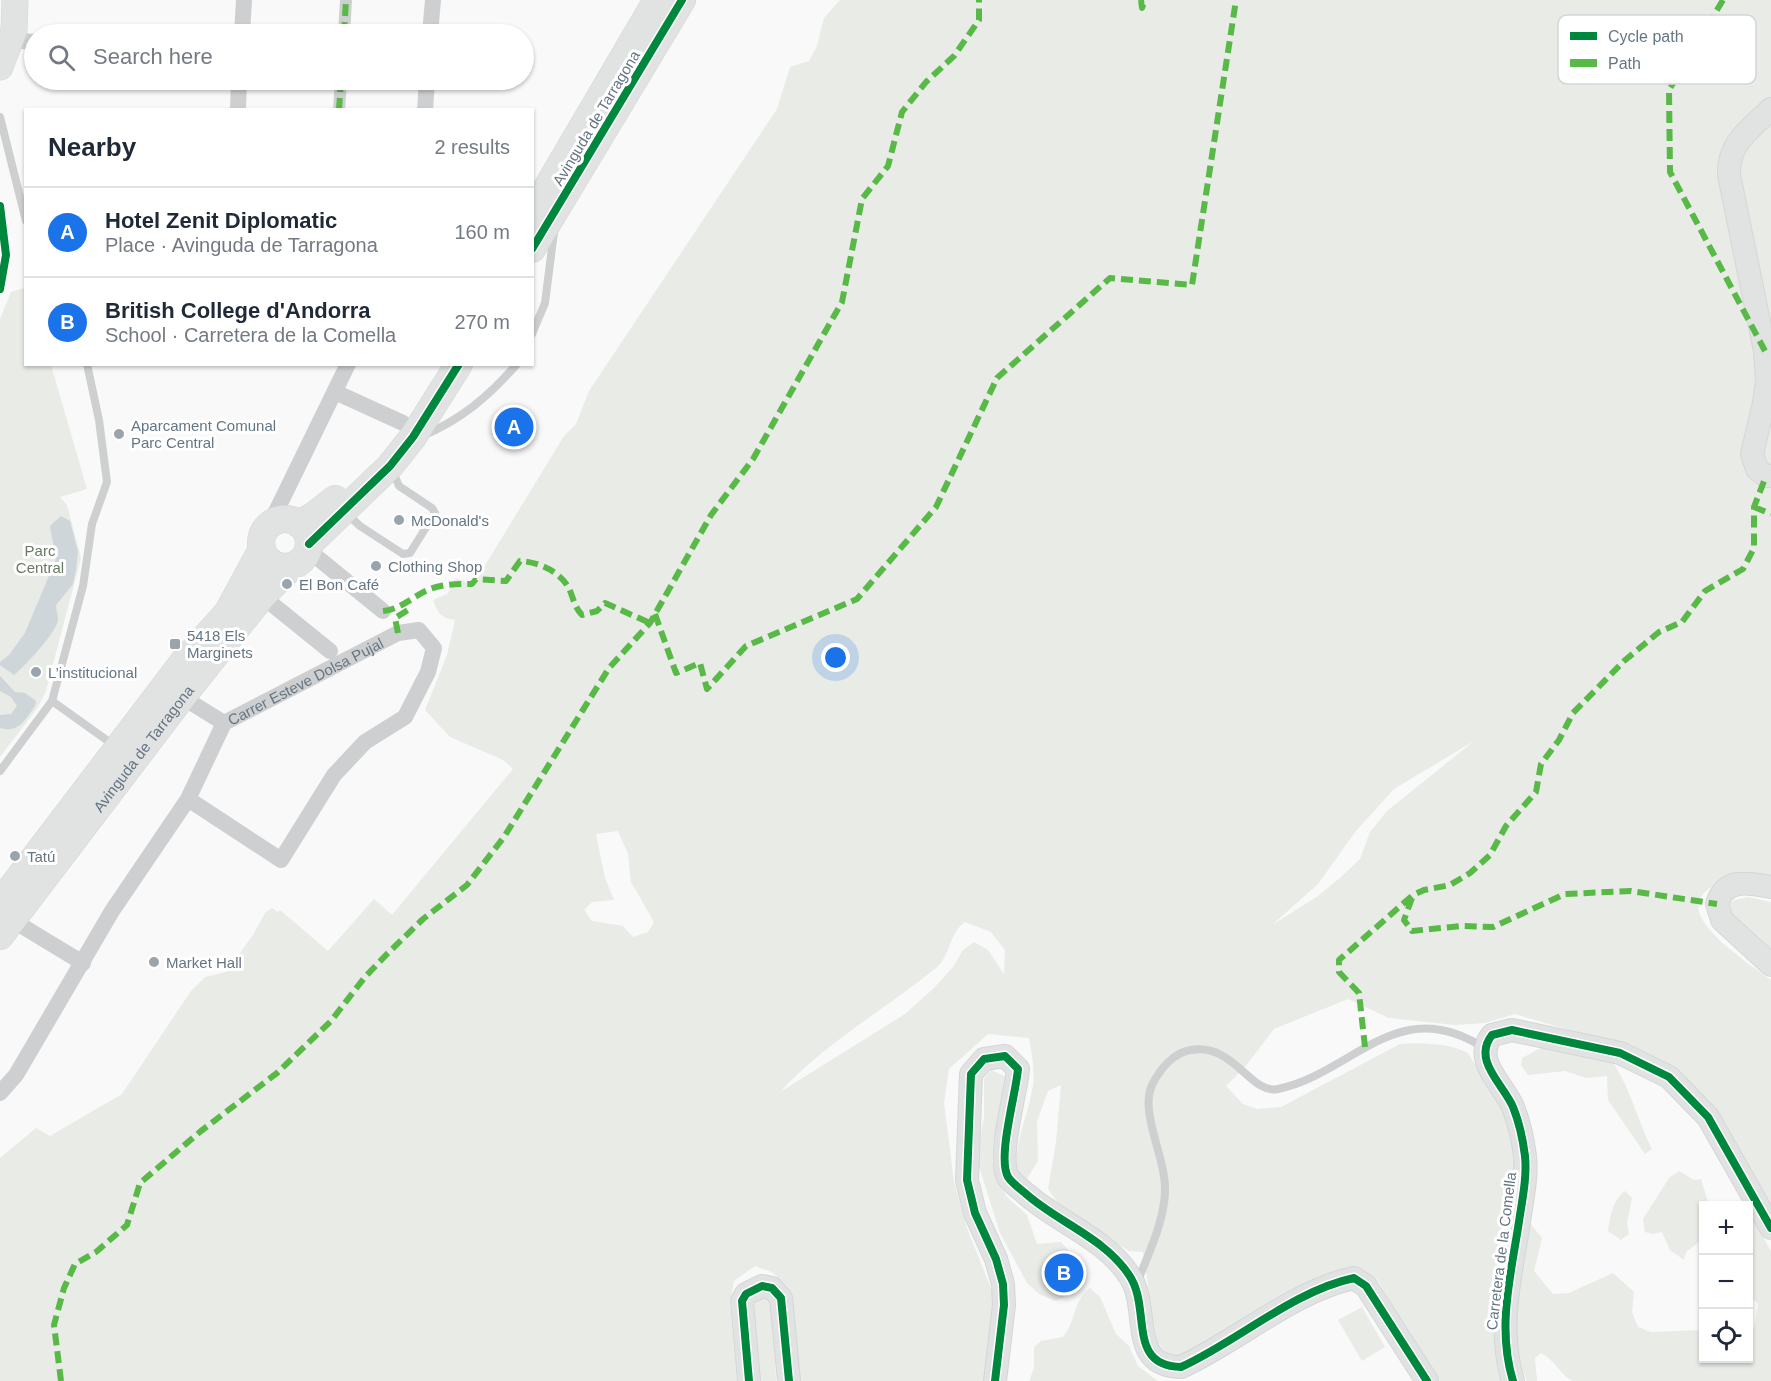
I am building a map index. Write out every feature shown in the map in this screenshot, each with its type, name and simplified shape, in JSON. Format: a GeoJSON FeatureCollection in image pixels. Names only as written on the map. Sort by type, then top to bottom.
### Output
{"type":"FeatureCollection","features":[{"type":"Feature","properties":{"kind":"highway","name":"Avinguda de Tarragona"},"geometry":{"type":"LineString","coordinates":[[534,210],[657,0]]}},
{"type":"Feature","properties":{"kind":"highway","name":"Avinguda de Tarragona"},"geometry":{"type":"LineString","coordinates":[[534,246],[682,0]]}},
{"type":"Feature","properties":{"kind":"highway","name":"Avinguda de Tarragona"},"geometry":{"type":"LineString","coordinates":[[4,920],[302,546],[344,511],[396,460],[439,366]]}},
{"type":"Feature","properties":{"kind":"highway","name":"Avinguda de Tarragona"},"geometry":{"type":"LineString","coordinates":[[302,546],[313,516],[362,475],[408,430],[457,366]]}},
{"type":"Feature","properties":{"kind":"highway"},"geometry":{"type":"LineString","coordinates":[[285,519],[302,546],[277,565],[265,556],[262,549],[262,537],[270,524],[285,519]]}},
{"type":"Feature","properties":{"kind":"highway","name":"Avinguda de Tarragona"},"geometry":{"type":"LineString","coordinates":[[4,920],[117,748],[184,661],[228,612],[262,549]]}},
{"type":"Feature","properties":{"kind":"main road"},"geometry":{"type":"LineString","coordinates":[[0,67],[23,41],[15,0]]}},
{"type":"Feature","properties":{"kind":"main road"},"geometry":{"type":"LineString","coordinates":[[1771,109],[1737,144],[1729,162],[1729,176],[1765,351],[1767,382],[1752,454],[1757,469],[1766,476],[1771,476]]}},
{"type":"Feature","properties":{"kind":"main road"},"geometry":{"type":"LineString","coordinates":[[1771,887],[1746,882],[1736,883],[1719,896],[1717,904],[1722,920],[1771,965]]}},
{"type":"Feature","properties":{"kind":"main road"},"geometry":{"type":"LineString","coordinates":[[1485,1048],[1492,1035],[1512,1030],[1620,1053],[1669,1077],[1707,1117],[1771,1228]]}},
{"type":"Feature","properties":{"kind":"main road","name":"Carretera de la Comella"},"geometry":{"type":"LineString","coordinates":[[1485,1048],[1492,1075],[1512,1106],[1525,1157],[1524,1189],[1504,1318],[1504,1340],[1513,1381]]}},
{"type":"Feature","properties":{"kind":"main road"},"geometry":{"type":"LineString","coordinates":[[995,1381],[1004,1305],[1003,1284],[996,1259],[975,1213],[967,1180],[970,1074],[984,1059],[1005,1056],[1018,1069],[1004,1161],[1008,1177],[1041,1208],[1114,1257],[1130,1275],[1140,1297],[1144,1345],[1152,1359],[1166,1367],[1180,1367],[1310,1295],[1340,1281],[1354,1278],[1366,1286],[1427,1381]]}},
{"type":"Feature","properties":{"kind":"main road"},"geometry":{"type":"LineString","coordinates":[[748,1381],[742,1301],[746,1294],[762,1286],[772,1288],[781,1298],[789,1381]]}},
{"type":"Feature","properties":{"kind":"street"},"geometry":{"type":"LineString","coordinates":[[243,24],[244,0]]}},
{"type":"Feature","properties":{"kind":"street"},"geometry":{"type":"LineString","coordinates":[[345,24],[346,0]]}},
{"type":"Feature","properties":{"kind":"street"},"geometry":{"type":"LineString","coordinates":[[431,24],[433,0]]}},
{"type":"Feature","properties":{"kind":"street"},"geometry":{"type":"LineString","coordinates":[[238,108],[239,90]]}},
{"type":"Feature","properties":{"kind":"street"},"geometry":{"type":"LineString","coordinates":[[339,108],[340,90]]}},
{"type":"Feature","properties":{"kind":"street"},"geometry":{"type":"LineString","coordinates":[[425,108],[426,90]]}},
{"type":"Feature","properties":{"kind":"street"},"geometry":{"type":"LineString","coordinates":[[270,524],[347,366]]}},
{"type":"Feature","properties":{"kind":"street"},"geometry":{"type":"LineString","coordinates":[[335,392],[408,430]]}},
{"type":"Feature","properties":{"kind":"street"},"geometry":{"type":"LineString","coordinates":[[302,546],[383,611]]}},
{"type":"Feature","properties":{"kind":"street"},"geometry":{"type":"LineString","coordinates":[[262,596],[330,651]]}},
{"type":"Feature","properties":{"kind":"street","name":"Carrer Esteve Dolsa Pujal"},"geometry":{"type":"LineString","coordinates":[[0,1094],[16,1075],[112,911],[188,799],[224,723],[398,633],[419,630],[434,648],[428,672],[405,717],[364,742],[334,775],[280,860],[188,799]]}},
{"type":"Feature","properties":{"kind":"street"},"geometry":{"type":"LineString","coordinates":[[182,697],[224,723]]}},
{"type":"Feature","properties":{"kind":"street"},"geometry":{"type":"LineString","coordinates":[[4,920],[83,963]]}},
{"type":"Feature","properties":{"kind":"lane"},"geometry":{"type":"LineString","coordinates":[[0,117],[24,213]]}},
{"type":"Feature","properties":{"kind":"lane"},"geometry":{"type":"LineString","coordinates":[[534,329],[545,303],[553,237],[562,201]]}},
{"type":"Feature","properties":{"kind":"lane"},"geometry":{"type":"LineString","coordinates":[[0,771],[52,701],[83,586],[92,524],[107,482],[99,420],[87,366]]}},
{"type":"Feature","properties":{"kind":"lane"},"geometry":{"type":"LineString","coordinates":[[408,430],[434,431],[463,416],[493,391],[515,366]]}},
{"type":"Feature","properties":{"kind":"lane"},"geometry":{"type":"LineString","coordinates":[[344,511],[360,526],[403,554],[410,553],[435,513],[432,508],[399,486],[393,472],[396,460]]}},
{"type":"Feature","properties":{"kind":"lane"},"geometry":{"type":"LineString","coordinates":[[52,701],[117,748]]}},
{"type":"Feature","properties":{"kind":"lane"},"geometry":{"type":"LineString","coordinates":[[1136,1288],[1166,1194],[1165,1174],[1150,1114],[1152,1086],[1168,1062],[1181,1052],[1211,1049],[1224,1054],[1263,1086],[1275,1090],[1314,1074],[1379,1039],[1420,1028],[1464,1035],[1485,1048]]}},
{"type":"Feature","properties":{"kind":"green space"},"geometry":{"type":"Polygon","coordinates":[[[840,0],[1771,0],[1771,881],[1717,884],[1704,893],[1698,904],[1701,916],[1721,941],[1771,980],[1771,1208],[1718,1116],[1696,1089],[1673,1070],[1624,1046],[1515,1014],[1485,1023],[1455,1025],[1389,1018],[1348,999],[1274,1029],[1245,1067],[1226,1086],[1243,1104],[1257,1109],[1281,1107],[1400,1044],[1444,1045],[1468,1053],[1506,1115],[1516,1147],[1506,1381],[1440,1381],[1415,1346],[1377,1279],[1358,1270],[1177,1358],[1166,1352],[1157,1342],[1143,1252],[1129,1251],[1064,1212],[1048,1189],[1056,1142],[1061,1085],[1048,1091],[1037,1121],[1038,1161],[1026,1180],[1016,1170],[1019,1140],[1034,1078],[1029,1038],[988,1034],[949,1069],[944,1103],[954,1182],[967,1228],[994,1296],[986,1381],[800,1381],[789,1288],[772,1272],[755,1266],[734,1281],[730,1303],[737,1381],[0,1381],[0,1158],[36,1128],[50,1136],[122,1094],[191,991],[205,977],[226,972],[253,935],[265,913],[272,908],[278,912],[280,910],[328,951],[374,899],[392,915],[513,769],[503,760],[450,737],[425,710],[447,655],[455,620],[441,614],[433,600],[447,594],[456,578],[473,585],[564,436],[576,424],[589,391],[777,109],[790,67],[809,61],[817,46],[824,18],[840,0]],[[1474,741],[1394,789],[1356,831],[1318,884],[1272,925],[1318,896],[1360,859],[1370,832],[1387,811],[1474,741]],[[618,831],[596,834],[605,878],[614,900],[592,902],[584,910],[592,921],[623,926],[633,937],[648,932],[654,922],[631,882],[628,854],[618,831]],[[965,922],[956,931],[941,963],[936,968],[835,1042],[780,1092],[905,1014],[934,988],[953,967],[963,950],[974,942],[988,950],[1004,974],[1005,950],[991,932],[965,922]]]}},
{"type":"Feature","properties":{"kind":"green space","name":"Parc Central"},"geometry":{"type":"Polygon","coordinates":[[[24,288],[24,366],[51,366],[87,489],[60,497],[67,505],[81,558],[46,691],[38,707],[0,757],[0,319],[11,292],[24,288]]]}},
{"type":"Feature","properties":{"kind":"green space"},"geometry":{"type":"Polygon","coordinates":[[[1748,897],[1771,902],[1771,956],[1724,906],[1748,897]]]}},
{"type":"Feature","properties":{"kind":"green space"},"geometry":{"type":"Polygon","coordinates":[[[1543,1047],[1613,1063],[1652,1149],[1645,1154],[1608,1100],[1607,1076],[1586,1078],[1565,1071],[1528,1075],[1521,1065],[1522,1058],[1543,1047]]]}},
{"type":"Feature","properties":{"kind":"green space"},"geometry":{"type":"Polygon","coordinates":[[[991,1070],[1005,1076],[1009,1086],[993,1142],[992,1162],[1006,1196],[1027,1215],[1037,1244],[1061,1242],[1073,1260],[1075,1271],[1073,1292],[1056,1301],[1039,1294],[1027,1283],[1000,1233],[976,1157],[984,1118],[984,1079],[991,1070]]]}},
{"type":"Feature","properties":{"kind":"green space"},"geometry":{"type":"Polygon","coordinates":[[[1679,1171],[1694,1180],[1701,1179],[1708,1201],[1699,1201],[1699,1242],[1686,1252],[1684,1260],[1670,1250],[1662,1232],[1653,1234],[1645,1232],[1643,1219],[1669,1178],[1679,1171]]]}},
{"type":"Feature","properties":{"kind":"green space"},"geometry":{"type":"Polygon","coordinates":[[[1625,1191],[1632,1198],[1627,1223],[1629,1234],[1621,1240],[1608,1231],[1615,1203],[1625,1191]]]}},
{"type":"Feature","properties":{"kind":"green space"},"geometry":{"type":"Polygon","coordinates":[[[1753,1220],[1771,1251],[1771,1381],[1573,1381],[1541,1353],[1535,1358],[1537,1381],[1527,1381],[1517,1344],[1515,1324],[1518,1282],[1530,1223],[1542,1238],[1534,1271],[1553,1294],[1569,1293],[1613,1273],[1634,1292],[1632,1312],[1638,1327],[1651,1332],[1699,1330],[1699,1363],[1753,1363],[1753,1328],[1758,1304],[1753,1299],[1753,1220]]]}},
{"type":"Feature","properties":{"kind":"green space"},"geometry":{"type":"Polygon","coordinates":[[[1090,1288],[1100,1297],[1116,1334],[1129,1346],[1138,1366],[1158,1381],[1029,1381],[1034,1368],[1034,1347],[1041,1341],[1063,1337],[1071,1324],[1080,1299],[1090,1288]]]}},
{"type":"Feature","properties":{"kind":"green space"},"geometry":{"type":"Polygon","coordinates":[[[766,1296],[772,1304],[776,1381],[758,1381],[754,1301],[766,1296]]]}},
{"type":"Feature","properties":{"kind":"green space"},"geometry":{"type":"Polygon","coordinates":[[[1362,1307],[1385,1347],[1362,1361],[1338,1320],[1362,1307]]]}},
{"type":"Feature","properties":{"kind":"shaded area"},"geometry":{"type":"Polygon","coordinates":[[[61,516],[70,521],[78,552],[73,584],[56,605],[58,620],[52,633],[14,675],[0,665],[0,662],[9,655],[25,633],[56,559],[50,526],[61,516]]]}},
{"type":"Feature","properties":{"kind":"shaded area"},"geometry":{"type":"Polygon","coordinates":[[[0,676],[15,692],[25,693],[36,701],[25,720],[12,729],[0,728],[0,715],[11,714],[17,706],[11,697],[0,691],[0,676]]]}},
{"type":"Feature","properties":{"kind":"marked path"},"geometry":{"type":"LineString","coordinates":[[345,24],[346,0]]}},
{"type":"Feature","properties":{"kind":"marked path"},"geometry":{"type":"LineString","coordinates":[[61,1381],[54,1325],[64,1288],[75,1264],[96,1252],[127,1225],[140,1183],[201,1131],[277,1073],[331,1021],[365,977],[387,954],[423,919],[467,885],[504,837],[609,668],[650,623],[711,515],[753,459],[842,302],[862,199],[888,166],[902,112],[926,82],[954,56],[979,20],[979,0]]}},
{"type":"Feature","properties":{"kind":"marked path"},"geometry":{"type":"LineString","coordinates":[[1141,0],[1142,8],[1145,0]]}},
{"type":"Feature","properties":{"kind":"marked path"},"geometry":{"type":"LineString","coordinates":[[655,614],[676,673],[700,663],[707,689],[746,646],[857,599],[936,507],[997,378],[1110,278],[1192,285],[1236,0]]}},
{"type":"Feature","properties":{"kind":"marked path"},"geometry":{"type":"LineString","coordinates":[[1714,15],[1723,0]]}},
{"type":"Feature","properties":{"kind":"marked path"},"geometry":{"type":"LineString","coordinates":[[1673,84],[1669,90],[1670,172],[1765,351]]}},
{"type":"Feature","properties":{"kind":"marked path"},"geometry":{"type":"LineString","coordinates":[[339,108],[340,90]]}},
{"type":"Feature","properties":{"kind":"marked path"},"geometry":{"type":"LineString","coordinates":[[1365,1047],[1359,993],[1339,972],[1339,960],[1413,895],[1424,890],[1450,885],[1470,873],[1490,855],[1506,826],[1536,792],[1541,764],[1559,740],[1573,713],[1624,661],[1659,632],[1682,622],[1705,591],[1743,569],[1754,548],[1754,507],[1766,476]]}},
{"type":"Feature","properties":{"kind":"marked path"},"geometry":{"type":"LineString","coordinates":[[1754,507],[1771,514]]}},
{"type":"Feature","properties":{"kind":"marked path"},"geometry":{"type":"LineString","coordinates":[[383,611],[396,608],[435,587],[472,584],[476,579],[506,581],[520,561],[540,565],[558,575],[567,585],[582,615],[597,611],[605,603],[650,623]]}},
{"type":"Feature","properties":{"kind":"marked path"},"geometry":{"type":"LineString","coordinates":[[398,633],[395,618],[408,610]]}},
{"type":"Feature","properties":{"kind":"marked path"},"geometry":{"type":"LineString","coordinates":[[1412,898],[1404,920],[1412,931],[1461,926],[1493,927],[1565,894],[1631,891],[1717,904]]}},
{"type":"Feature","properties":{"kind":"cycle path"},"geometry":{"type":"LineString","coordinates":[[534,246],[682,0]]}},
{"type":"Feature","properties":{"kind":"cycle path"},"geometry":{"type":"LineString","coordinates":[[0,206],[6,255],[0,289]]}},
{"type":"Feature","properties":{"kind":"cycle path"},"geometry":{"type":"LineString","coordinates":[[309,544],[390,466],[413,437],[458,366]]}},
{"type":"Feature","properties":{"kind":"cycle path"},"geometry":{"type":"LineString","coordinates":[[1513,1381],[1506,1339],[1507,1298],[1525,1178],[1525,1156],[1513,1107],[1487,1063],[1485,1054],[1492,1035],[1512,1030],[1620,1053],[1669,1077],[1708,1117],[1771,1228]]}},
{"type":"Feature","properties":{"kind":"cycle path"},"geometry":{"type":"LineString","coordinates":[[995,1381],[1004,1305],[1003,1284],[996,1259],[975,1213],[967,1180],[971,1074],[984,1059],[1005,1056],[1018,1069],[1006,1141],[1005,1168],[1008,1177],[1038,1203],[1094,1240],[1119,1262],[1136,1288],[1146,1346],[1153,1357],[1164,1364],[1181,1367],[1287,1305],[1331,1284],[1354,1278],[1366,1286],[1427,1381]]}},
{"type":"Feature","properties":{"kind":"cycle path"},"geometry":{"type":"LineString","coordinates":[[749,1381],[742,1301],[746,1294],[762,1286],[772,1288],[781,1298],[789,1381]]}},
{"type":"Feature","properties":{"kind":"place","name":"Hotel Zenit Diplomatic"},"geometry":{"type":"Point","coordinates":[514,427]}},
{"type":"Feature","properties":{"kind":"place","name":"Aparcament Comunal Parc Central"},"geometry":{"type":"Point","coordinates":[119,434]}},
{"type":"Feature","properties":{"kind":"place","name":"McDonald's"},"geometry":{"type":"Point","coordinates":[399,520]}},
{"type":"Feature","properties":{"kind":"place","name":"Clothing Shop"},"geometry":{"type":"Point","coordinates":[376,566]}},
{"type":"Feature","properties":{"kind":"place","name":"El Bon Café"},"geometry":{"type":"Point","coordinates":[287,584]}},
{"type":"Feature","properties":{"kind":"place","name":"5418 Els Marginets"},"geometry":{"type":"Point","coordinates":[175,644]}},
{"type":"Feature","properties":{"kind":"place","name":"L’institucional"},"geometry":{"type":"Point","coordinates":[36,672]}},
{"type":"Feature","properties":{"kind":"place","name":"Tatú"},"geometry":{"type":"Point","coordinates":[15,856]}},
{"type":"Feature","properties":{"kind":"place","name":"Market Hall"},"geometry":{"type":"Point","coordinates":[154,962]}},
{"type":"Feature","properties":{"kind":"place","name":"British College d'Andorra"},"geometry":{"type":"Point","coordinates":[1064,1273]}}]}
